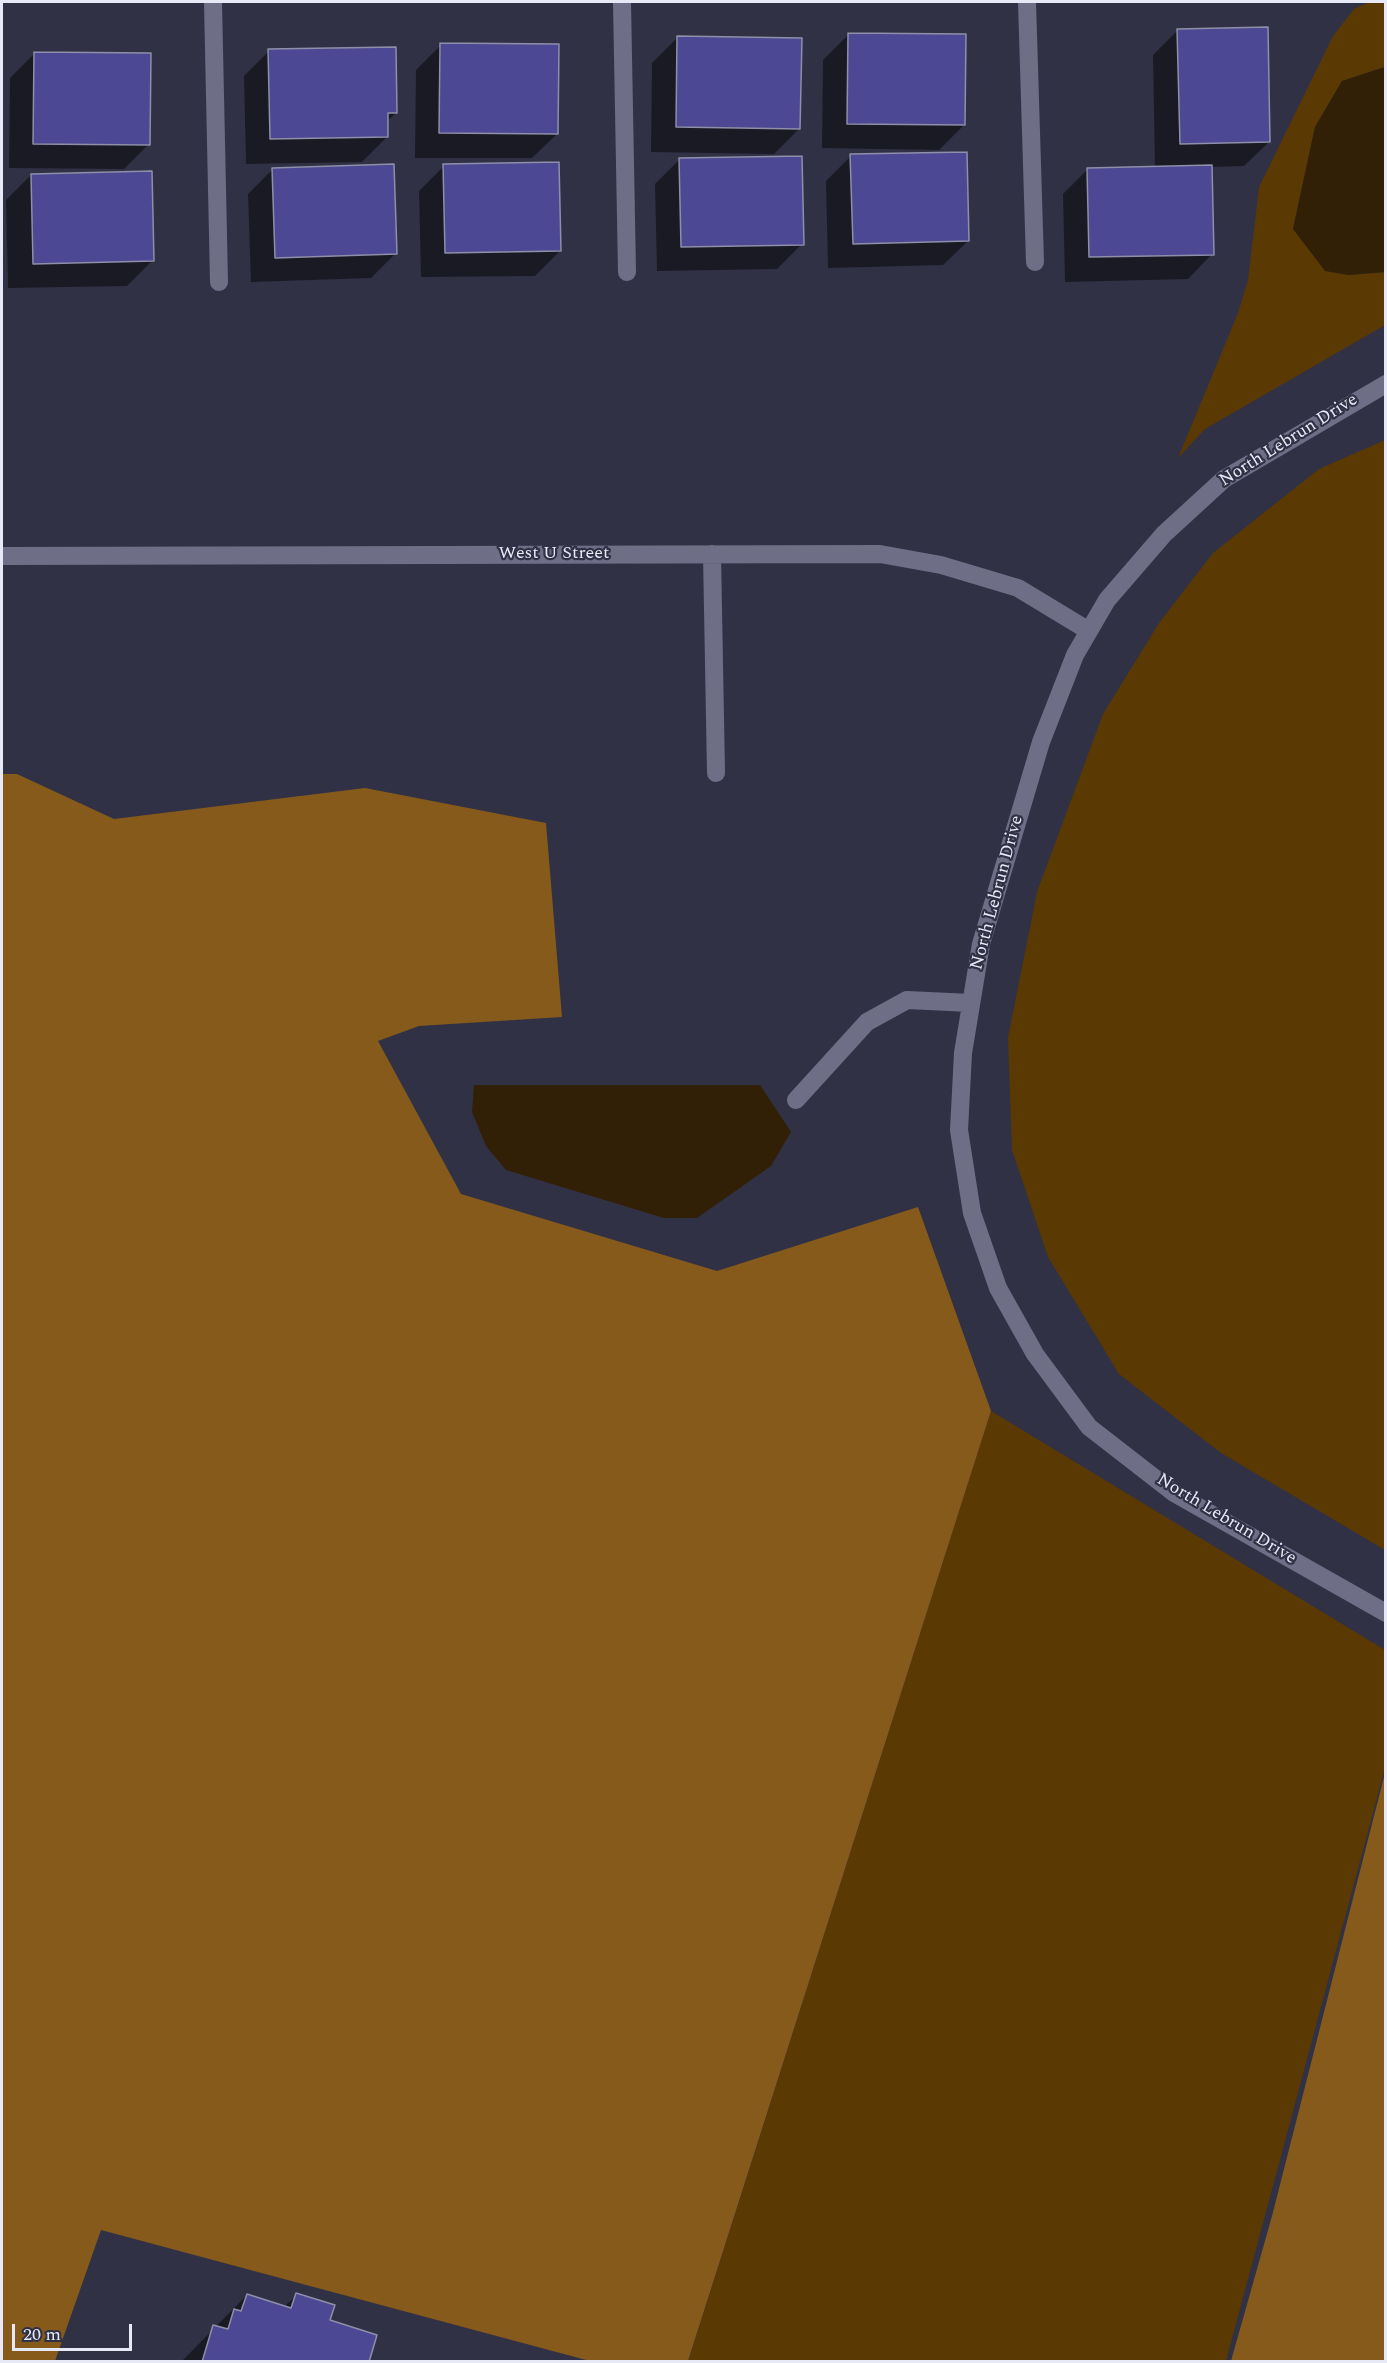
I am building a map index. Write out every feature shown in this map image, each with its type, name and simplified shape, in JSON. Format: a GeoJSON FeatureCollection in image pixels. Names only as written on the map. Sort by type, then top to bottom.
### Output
{"type":"FeatureCollection","features":[{"type":"Feature","properties":{"kind":"street"},"geometry":{"type":"LineString","coordinates":[[213,2],[219,282]]}},
{"type":"Feature","properties":{"kind":"street"},"geometry":{"type":"LineString","coordinates":[[622,2],[627,272]]}},
{"type":"Feature","properties":{"kind":"street"},"geometry":{"type":"LineString","coordinates":[[1028,2],[1035,262]]}},
{"type":"Feature","properties":{"kind":"street","name":"North Lebrun Drive"},"geometry":{"type":"LineString","coordinates":[[1386,384],[1224,479],[1164,534],[1107,600],[1075,655],[1041,742],[981,944],[963,1053],[959,1130],[972,1213],[998,1288],[1035,1354],[1089,1427],[1174,1493],[1386,1613]]}},
{"type":"Feature","properties":{"kind":"street"},"geometry":{"type":"LineString","coordinates":[[712,554],[716,773]]}},
{"type":"Feature","properties":{"kind":"street","name":"West U Street"},"geometry":{"type":"LineString","coordinates":[[2,555],[879,554],[941,565],[1018,588],[1089,631]]}},
{"type":"Feature","properties":{"kind":"street"},"geometry":{"type":"LineString","coordinates":[[796,1100],[867,1022],[907,1000],[971,1003]]}},
{"type":"Feature","properties":{"kind":"shaded area"},"geometry":{"type":"Polygon","coordinates":[[[1370,2],[1385,2],[1385,67],[1342,81],[1315,127],[1293,229],[1348,275],[1385,272],[1385,325],[1205,429],[1178,458],[1238,313],[1248,280],[1259,187],[1333,36],[1354,9],[1370,2]]]}},
{"type":"Feature","properties":{"kind":"shaded area"},"geometry":{"type":"Polygon","coordinates":[[[1385,67],[1385,272],[1348,275],[1325,271],[1293,229],[1315,127],[1342,81],[1385,67]]]}},
{"type":"Feature","properties":{"kind":"shaded area"},"geometry":{"type":"Polygon","coordinates":[[[1385,440],[1385,1550],[1221,1453],[1119,1374],[1048,1257],[1012,1150],[1008,1037],[1037,892],[1103,714],[1159,623],[1213,553],[1319,469],[1385,440]]]}},
{"type":"Feature","properties":{"kind":"shaded area"},"geometry":{"type":"Polygon","coordinates":[[[2,774],[17,774],[114,819],[365,788],[546,823],[562,1017],[419,1026],[378,1041],[461,1194],[717,1271],[918,1207],[991,1411],[688,2361],[590,2361],[101,2230],[55,2361],[2,2361],[2,774]]]}},
{"type":"Feature","properties":{"kind":"shaded area"},"geometry":{"type":"Polygon","coordinates":[[[474,1085],[760,1085],[791,1132],[771,1166],[697,1218],[664,1218],[506,1170],[486,1146],[472,1112],[474,1085]]]}},
{"type":"Feature","properties":{"kind":"shaded area"},"geometry":{"type":"Polygon","coordinates":[[[991,1411],[1385,1650],[1385,1768],[1226,2361],[688,2362],[991,1411]]]}},
{"type":"Feature","properties":{"kind":"shaded area"},"geometry":{"type":"Polygon","coordinates":[[[1385,1773],[1385,2361],[1231,2361],[1272,2216],[1385,1773]]]}},
{"type":"Feature","properties":{"kind":"building"},"geometry":{"type":"Polygon","coordinates":[[[1268,27],[1270,142],[1180,144],[1177,29],[1268,27]]]}},
{"type":"Feature","properties":{"kind":"building"},"geometry":{"type":"Polygon","coordinates":[[[848,33],[966,34],[965,125],[847,124],[848,33]]]}},
{"type":"Feature","properties":{"kind":"building"},"geometry":{"type":"Polygon","coordinates":[[[677,36],[802,38],[800,129],[676,127],[677,36]]]}},
{"type":"Feature","properties":{"kind":"building"},"geometry":{"type":"Polygon","coordinates":[[[440,43],[559,44],[558,134],[439,133],[440,43]]]}},
{"type":"Feature","properties":{"kind":"building"},"geometry":{"type":"Polygon","coordinates":[[[396,47],[397,113],[388,113],[388,137],[270,139],[268,49],[396,47]]]}},
{"type":"Feature","properties":{"kind":"building"},"geometry":{"type":"Polygon","coordinates":[[[34,52],[151,53],[150,145],[33,144],[34,52]]]}},
{"type":"Feature","properties":{"kind":"building"},"geometry":{"type":"Polygon","coordinates":[[[967,152],[969,241],[853,244],[850,154],[967,152]]]}},
{"type":"Feature","properties":{"kind":"building"},"geometry":{"type":"Polygon","coordinates":[[[802,156],[804,245],[681,247],[679,158],[802,156]]]}},
{"type":"Feature","properties":{"kind":"building"},"geometry":{"type":"Polygon","coordinates":[[[559,162],[561,251],[445,253],[443,164],[559,162]]]}},
{"type":"Feature","properties":{"kind":"building"},"geometry":{"type":"Polygon","coordinates":[[[394,164],[397,254],[275,258],[272,168],[394,164]]]}},
{"type":"Feature","properties":{"kind":"building"},"geometry":{"type":"Polygon","coordinates":[[[1212,165],[1214,255],[1089,257],[1087,168],[1212,165]]]}},
{"type":"Feature","properties":{"kind":"building"},"geometry":{"type":"Polygon","coordinates":[[[152,171],[154,261],[33,264],[31,174],[152,171]]]}},
{"type":"Feature","properties":{"kind":"building"},"geometry":{"type":"Polygon","coordinates":[[[296,2293],[335,2305],[330,2320],[377,2335],[369,2362],[202,2362],[213,2325],[228,2329],[234,2309],[241,2311],[247,2294],[291,2308],[296,2293]]]}}]}
